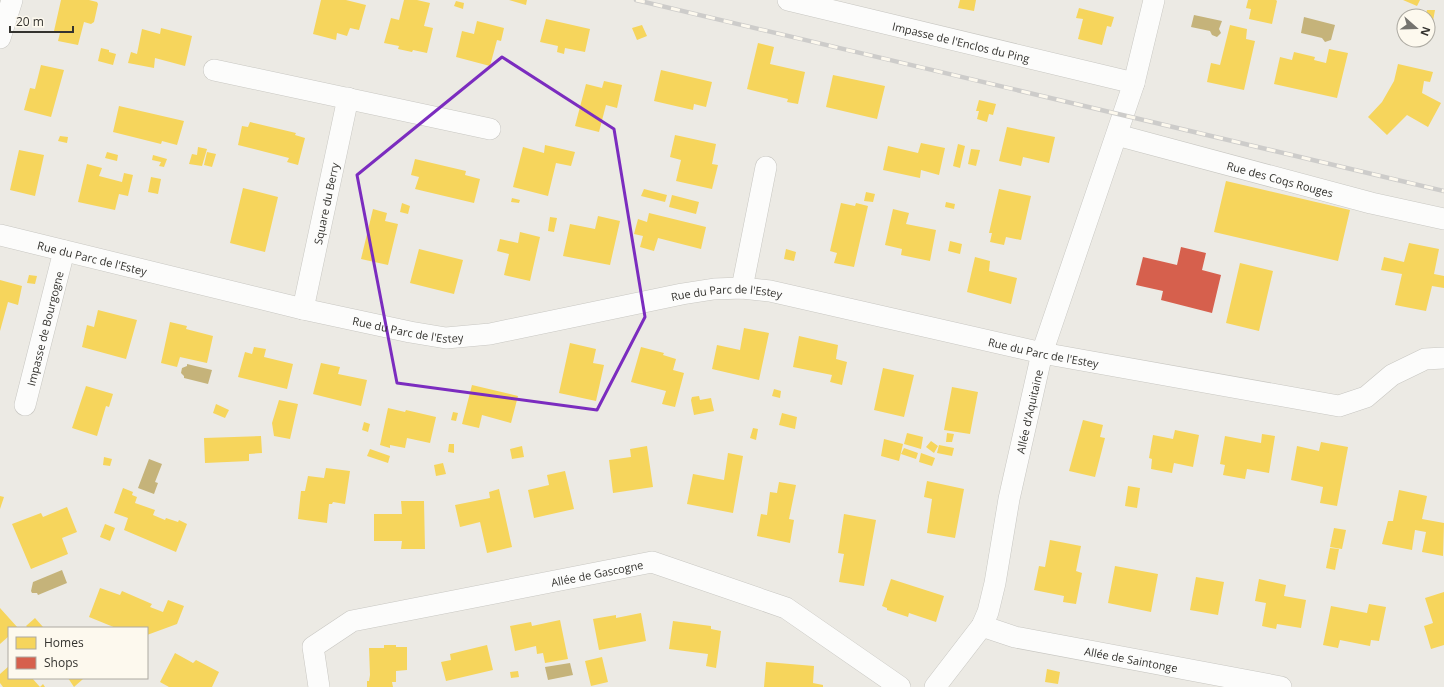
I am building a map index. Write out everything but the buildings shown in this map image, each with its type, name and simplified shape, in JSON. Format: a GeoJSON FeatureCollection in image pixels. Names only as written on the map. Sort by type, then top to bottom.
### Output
{"type":"FeatureCollection","features":[{"type":"Feature","properties":{"kind":"street"},"geometry":{"type":"LineString","coordinates":[[2,29],[12,0]]}},
{"type":"Feature","properties":{"kind":"street","name":"Impasse de l'Enclos du Ping"},"geometry":{"type":"LineString","coordinates":[[788,0],[1134,83]]}},
{"type":"Feature","properties":{"kind":"street","name":"Allée d'Aquitaine"},"geometry":{"type":"LineString","coordinates":[[935,687],[982,626],[993,595],[1009,499],[1042,353],[1134,83],[1154,0]]}},
{"type":"Feature","properties":{"kind":"street"},"geometry":{"type":"LineString","coordinates":[[214,70],[490,129]]}},
{"type":"Feature","properties":{"kind":"street","name":"Square du Berry"},"geometry":{"type":"LineString","coordinates":[[303,309],[348,98]]}},
{"type":"Feature","properties":{"kind":"street","name":"Rue des Coqs Rouges"},"geometry":{"type":"LineString","coordinates":[[1117,135],[1371,203],[1444,219]]}},
{"type":"Feature","properties":{"kind":"street"},"geometry":{"type":"LineString","coordinates":[[742,288],[766,167]]}},
{"type":"Feature","properties":{"kind":"street","name":"Rue du Parc de l'Estey"},"geometry":{"type":"LineString","coordinates":[[0,235],[303,309],[410,332],[446,338],[490,334],[682,294],[714,289],[742,288],[770,291],[1042,353],[1339,406],[1366,397],[1392,375],[1426,359],[1444,358]]}},
{"type":"Feature","properties":{"kind":"street","name":"Impasse de Bourgogne"},"geometry":{"type":"LineString","coordinates":[[25,405],[64,251]]}},
{"type":"Feature","properties":{"kind":"street","name":"Allée de Gascogne"},"geometry":{"type":"LineString","coordinates":[[318,687],[313,647],[352,621],[652,562],[786,608],[900,687]]}},
{"type":"Feature","properties":{"kind":"street","name":"Allée de Saintonge"},"geometry":{"type":"LineString","coordinates":[[982,626],[1015,637],[1281,687]]}},
{"type":"Feature","properties":{"kind":"highlighted area"},"geometry":{"type":"Polygon","coordinates":[[[502,57],[614,129],[645,317],[597,410],[397,383],[357,175],[502,57]]]}},
{"type":"Feature","properties":{"kind":"shaded area"},"geometry":{"type":"Polygon","coordinates":[[[1194,15],[1222,21],[1219,29],[1221,33],[1217,37],[1212,35],[1210,31],[1191,27],[1194,15]]]}},
{"type":"Feature","properties":{"kind":"shaded area"},"geometry":{"type":"Polygon","coordinates":[[[1304,17],[1335,25],[1331,40],[1325,42],[1322,38],[1301,33],[1304,17]]]}},
{"type":"Feature","properties":{"kind":"shaded area"},"geometry":{"type":"Polygon","coordinates":[[[187,364],[212,370],[208,384],[184,378],[181,373],[182,368],[187,366],[187,364]]]}},
{"type":"Feature","properties":{"kind":"shaded area"},"geometry":{"type":"Polygon","coordinates":[[[149,459],[162,464],[155,482],[158,483],[154,494],[138,488],[149,459]]]}},
{"type":"Feature","properties":{"kind":"shaded area"},"geometry":{"type":"Polygon","coordinates":[[[62,570],[67,583],[38,595],[37,593],[32,593],[33,582],[62,570]]]}},
{"type":"Feature","properties":{"kind":"shaded area"},"geometry":{"type":"Polygon","coordinates":[[[570,663],[573,675],[548,680],[545,667],[570,663]]]}},
{"type":"Feature","properties":{"kind":"railway"},"geometry":{"type":"LineString","coordinates":[[636,0],[1444,191]]}}]}
